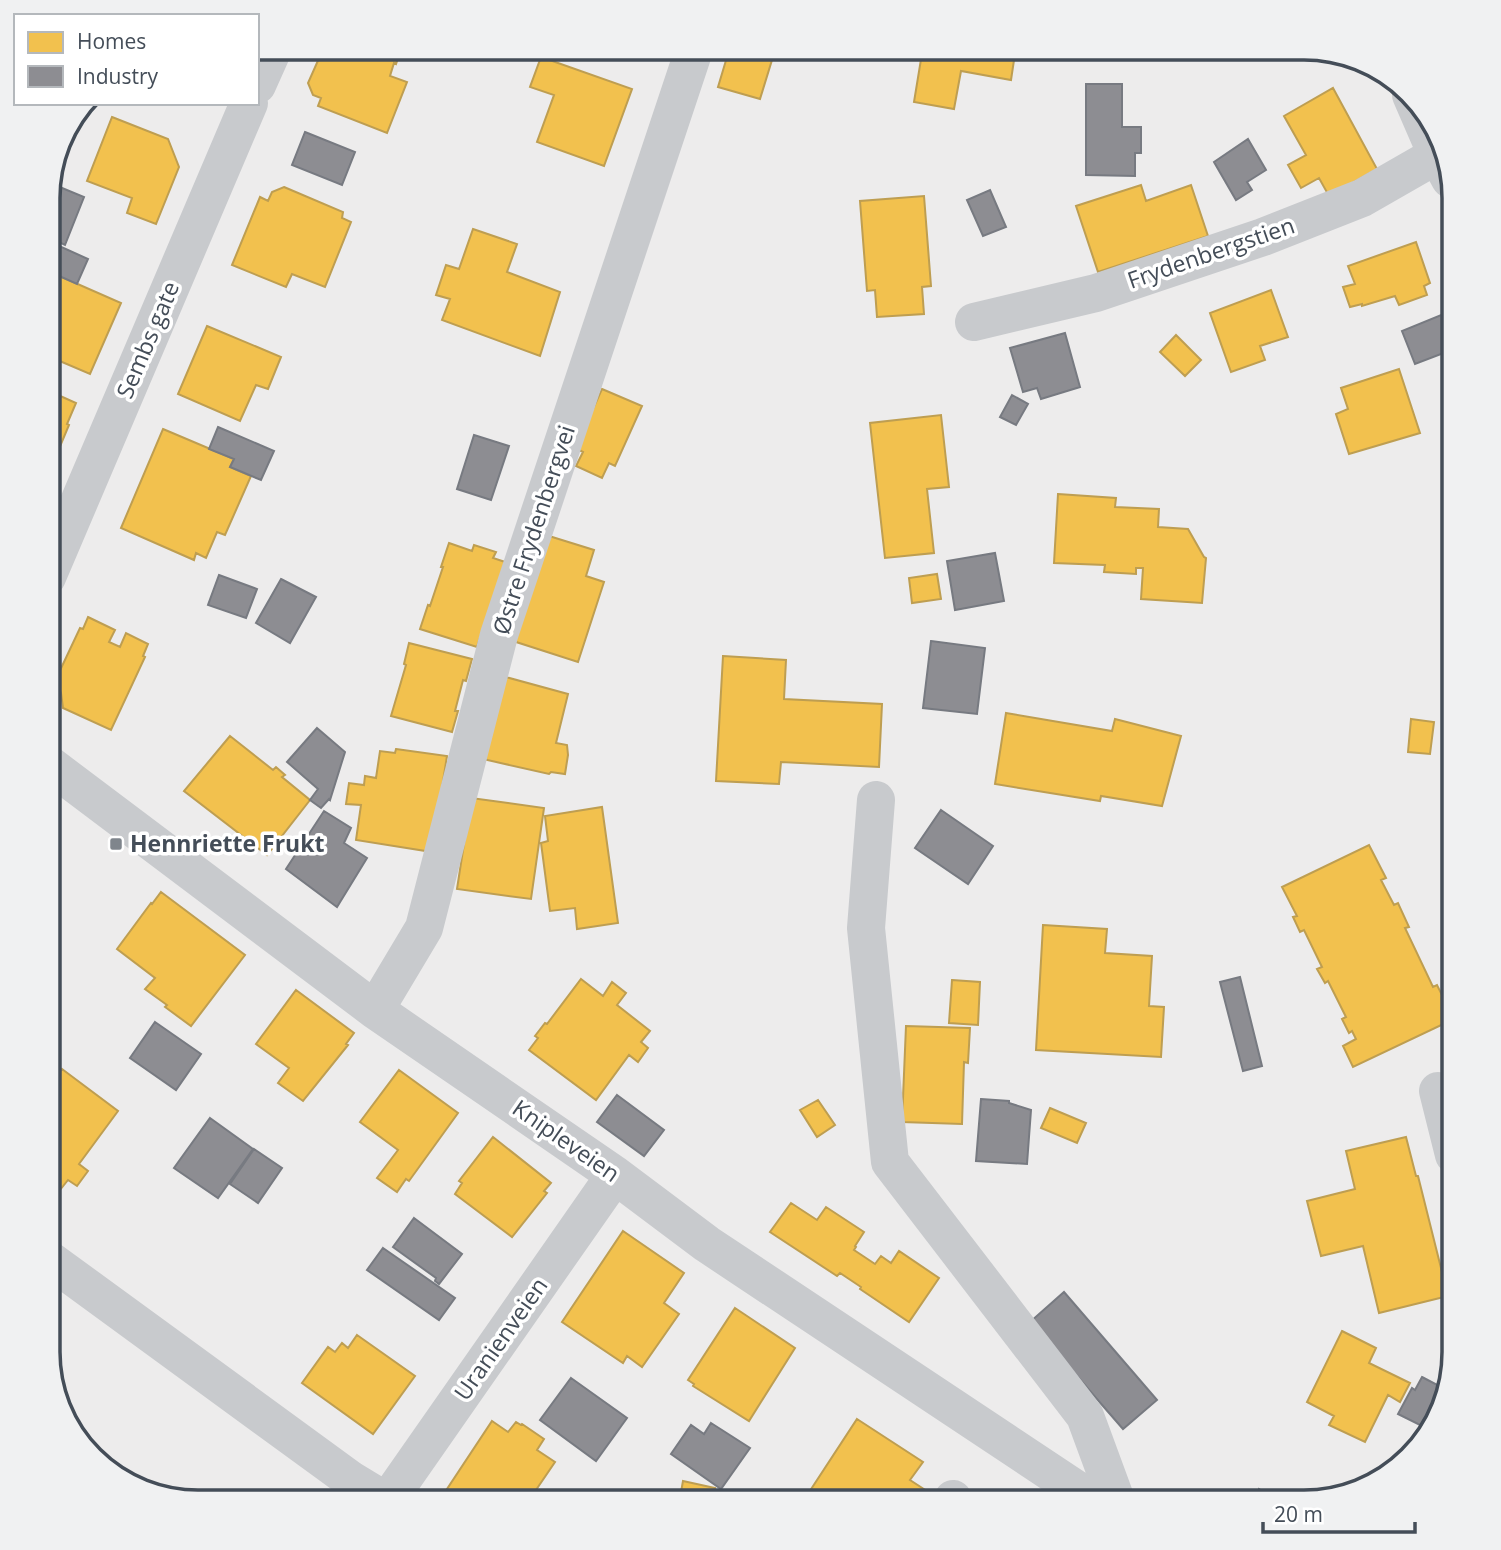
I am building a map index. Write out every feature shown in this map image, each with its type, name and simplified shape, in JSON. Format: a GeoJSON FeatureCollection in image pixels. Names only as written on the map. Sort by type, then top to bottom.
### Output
{"type":"FeatureCollection","features":[{"type":"Feature","properties":{"kind":"street","name":"Østre Frydenbergvei"},"geometry":{"type":"LineString","coordinates":[[376,1010],[424,928],[499,635],[691,60]]}},
{"type":"Feature","properties":{"kind":"street","name":"Sembs gate"},"geometry":{"type":"LineString","coordinates":[[60,546],[243,105]]}},
{"type":"Feature","properties":{"kind":"street","name":"Frydenbergstien"},"geometry":{"type":"LineString","coordinates":[[974,322],[1096,293],[1264,237],[1438,169]]}},
{"type":"Feature","properties":{"kind":"street","name":"Knipleveien"},"geometry":{"type":"LineString","coordinates":[[60,773],[376,1010],[615,1175],[707,1244],[1077,1490]]}},
{"type":"Feature","properties":{"kind":"street"},"geometry":{"type":"LineString","coordinates":[[876,800],[866,928],[890,1163],[1086,1416],[1112,1490]]}},
{"type":"Feature","properties":{"kind":"street"},"geometry":{"type":"LineString","coordinates":[[1438,1091],[1442,1107]]}},
{"type":"Feature","properties":{"kind":"street","name":"Uranienveien"},"geometry":{"type":"LineString","coordinates":[[395,1490],[615,1175]]}},
{"type":"Feature","properties":{"kind":"street"},"geometry":{"type":"LineString","coordinates":[[60,1267],[367,1490]]}},
{"type":"Feature","properties":{"kind":"building: Homes"},"geometry":{"type":"Polygon","coordinates":[[[318,60],[397,60],[390,76],[407,82],[387,133],[318,106],[321,98],[313,95],[308,83],[318,60]]]}},
{"type":"Feature","properties":{"kind":"building: Homes"},"geometry":{"type":"Polygon","coordinates":[[[540,60],[550,60],[632,89],[604,166],[537,142],[554,95],[530,87],[540,60]]]}},
{"type":"Feature","properties":{"kind":"building: Homes"},"geometry":{"type":"Polygon","coordinates":[[[726,60],[772,60],[760,99],[718,87],[726,60]]]}},
{"type":"Feature","properties":{"kind":"building: Homes"},"geometry":{"type":"Polygon","coordinates":[[[921,60],[1014,60],[1011,80],[961,71],[954,109],[914,102],[921,60]]]}},
{"type":"Feature","properties":{"kind":"building: Homes"},"geometry":{"type":"Polygon","coordinates":[[[1333,88],[1377,169],[1329,196],[1319,178],[1301,188],[1288,165],[1306,155],[1284,116],[1333,88]]]}},
{"type":"Feature","properties":{"kind":"building: Homes"},"geometry":{"type":"Polygon","coordinates":[[[112,117],[168,139],[179,167],[156,224],[127,213],[132,198],[87,181],[112,117]]]}},
{"type":"Feature","properties":{"kind":"building: Homes"},"geometry":{"type":"Polygon","coordinates":[[[1141,185],[1146,201],[1191,185],[1208,236],[1098,272],[1076,206],[1141,185]]]}},
{"type":"Feature","properties":{"kind":"building: Homes"},"geometry":{"type":"Polygon","coordinates":[[[284,187],[343,212],[342,218],[351,222],[325,287],[292,274],[286,287],[232,265],[260,197],[268,201],[272,192],[284,187]]]}},
{"type":"Feature","properties":{"kind":"building: Homes"},"geometry":{"type":"Polygon","coordinates":[[[924,196],[931,286],[922,287],[924,314],[877,317],[875,290],[867,291],[860,201],[924,196]]]}},
{"type":"Feature","properties":{"kind":"building: Homes"},"geometry":{"type":"Polygon","coordinates":[[[473,229],[517,244],[507,272],[560,292],[540,356],[442,320],[450,299],[436,295],[446,265],[459,269],[473,229]]]}},
{"type":"Feature","properties":{"kind":"building: Homes"},"geometry":{"type":"Polygon","coordinates":[[[1416,242],[1430,283],[1424,286],[1427,295],[1399,305],[1395,296],[1350,307],[1343,287],[1355,284],[1348,266],[1416,242]]]}},
{"type":"Feature","properties":{"kind":"building: Homes"},"geometry":{"type":"Polygon","coordinates":[[[60,276],[121,303],[90,374],[60,361],[60,276]]]}},
{"type":"Feature","properties":{"kind":"building: Homes"},"geometry":{"type":"Polygon","coordinates":[[[1271,290],[1288,337],[1260,346],[1265,360],[1231,372],[1210,313],[1271,290]]]}},
{"type":"Feature","properties":{"kind":"building: Homes"},"geometry":{"type":"Polygon","coordinates":[[[207,326],[281,357],[268,389],[256,385],[240,421],[178,394],[207,326]]]}},
{"type":"Feature","properties":{"kind":"building: Homes"},"geometry":{"type":"Polygon","coordinates":[[[1176,335],[1201,360],[1185,376],[1160,352],[1176,335]]]}},
{"type":"Feature","properties":{"kind":"building: Homes"},"geometry":{"type":"Polygon","coordinates":[[[1399,369],[1420,433],[1349,454],[1336,414],[1348,409],[1341,388],[1399,369]]]}},
{"type":"Feature","properties":{"kind":"building: Homes"},"geometry":{"type":"Polygon","coordinates":[[[602,389],[642,406],[615,466],[609,463],[602,478],[576,466],[583,452],[575,448],[602,389]]]}},
{"type":"Feature","properties":{"kind":"building: Homes"},"geometry":{"type":"Polygon","coordinates":[[[60,396],[76,403],[67,424],[69,425],[60,446],[60,396]]]}},
{"type":"Feature","properties":{"kind":"building: Homes"},"geometry":{"type":"Polygon","coordinates":[[[941,415],[949,487],[927,489],[934,553],[885,558],[870,423],[941,415]]]}},
{"type":"Feature","properties":{"kind":"building: Homes"},"geometry":{"type":"Polygon","coordinates":[[[163,429],[234,459],[230,467],[251,476],[225,535],[217,532],[206,558],[196,553],[194,560],[121,528],[163,429]]]}},
{"type":"Feature","properties":{"kind":"building: Homes"},"geometry":{"type":"Polygon","coordinates":[[[1058,494],[1116,498],[1115,507],[1159,509],[1158,527],[1188,529],[1206,558],[1202,603],[1141,599],[1143,568],[1136,568],[1136,574],[1104,572],[1105,565],[1054,563],[1058,494]]]}},
{"type":"Feature","properties":{"kind":"building: Homes"},"geometry":{"type":"Polygon","coordinates":[[[549,536],[594,550],[586,576],[604,582],[578,662],[510,640],[549,536]]]}},
{"type":"Feature","properties":{"kind":"building: Homes"},"geometry":{"type":"Polygon","coordinates":[[[449,543],[472,551],[474,545],[496,552],[493,558],[505,562],[477,647],[420,629],[428,605],[430,606],[449,543]]]}},
{"type":"Feature","properties":{"kind":"building: Homes"},"geometry":{"type":"Polygon","coordinates":[[[937,574],[941,599],[912,603],[909,578],[937,574]]]}},
{"type":"Feature","properties":{"kind":"building: Homes"},"geometry":{"type":"Polygon","coordinates":[[[88,617],[115,630],[109,642],[120,647],[126,633],[148,644],[143,656],[145,657],[111,730],[63,708],[60,670],[80,628],[83,629],[88,617]]]}},
{"type":"Feature","properties":{"kind":"building: Homes"},"geometry":{"type":"Polygon","coordinates":[[[409,643],[472,659],[466,681],[463,680],[452,732],[391,716],[406,665],[404,664],[409,643]]]}},
{"type":"Feature","properties":{"kind":"building: Homes"},"geometry":{"type":"Polygon","coordinates":[[[723,656],[786,660],[784,699],[882,704],[879,767],[781,762],[779,784],[716,781],[723,656]]]}},
{"type":"Feature","properties":{"kind":"building: Homes"},"geometry":{"type":"Polygon","coordinates":[[[502,676],[568,694],[556,743],[567,745],[565,774],[549,774],[483,759],[502,676]]]}},
{"type":"Feature","properties":{"kind":"building: Homes"},"geometry":{"type":"Polygon","coordinates":[[[1006,713],[1112,731],[1115,719],[1181,736],[1162,806],[1101,796],[1100,801],[995,784],[1006,713]]]}},
{"type":"Feature","properties":{"kind":"building: Homes"},"geometry":{"type":"Polygon","coordinates":[[[1411,719],[1434,722],[1430,754],[1408,752],[1411,719]]]}},
{"type":"Feature","properties":{"kind":"building: Homes"},"geometry":{"type":"Polygon","coordinates":[[[230,736],[273,770],[276,767],[285,775],[282,777],[310,800],[267,855],[184,791],[230,736]]]}},
{"type":"Feature","properties":{"kind":"building: Homes"},"geometry":{"type":"Polygon","coordinates":[[[396,749],[447,756],[432,852],[356,840],[361,805],[346,804],[349,783],[364,785],[365,776],[376,778],[380,751],[395,753],[396,749]]]}},
{"type":"Feature","properties":{"kind":"building: Homes"},"geometry":{"type":"Polygon","coordinates":[[[471,798],[544,808],[531,899],[457,889],[471,798]]]}},
{"type":"Feature","properties":{"kind":"building: Homes"},"geometry":{"type":"Polygon","coordinates":[[[602,807],[618,923],[577,929],[575,908],[550,911],[541,843],[548,841],[545,816],[602,807]]]}},
{"type":"Feature","properties":{"kind":"building: Homes"},"geometry":{"type":"Polygon","coordinates":[[[1369,845],[1386,878],[1381,880],[1394,905],[1398,903],[1409,927],[1405,928],[1433,987],[1437,985],[1442,995],[1442,1025],[1353,1067],[1343,1046],[1356,1039],[1352,1031],[1349,1033],[1342,1019],[1346,1017],[1328,981],[1325,983],[1317,969],[1322,967],[1304,930],[1300,932],[1293,917],[1297,916],[1282,887],[1369,845]]]}},
{"type":"Feature","properties":{"kind":"building: Homes"},"geometry":{"type":"Polygon","coordinates":[[[161,892],[245,955],[191,1026],[145,989],[155,978],[117,949],[161,892]]]}},
{"type":"Feature","properties":{"kind":"building: Homes"},"geometry":{"type":"Polygon","coordinates":[[[1043,925],[1107,929],[1105,953],[1152,956],[1149,1006],[1164,1007],[1161,1057],[1036,1050],[1043,925]]]}},
{"type":"Feature","properties":{"kind":"building: Homes"},"geometry":{"type":"Polygon","coordinates":[[[581,979],[603,996],[612,982],[626,993],[617,1005],[650,1031],[641,1042],[648,1048],[638,1062],[629,1055],[596,1100],[529,1050],[538,1038],[535,1036],[581,979]]]}},
{"type":"Feature","properties":{"kind":"building: Homes"},"geometry":{"type":"Polygon","coordinates":[[[952,980],[980,982],[978,1025],[949,1023],[952,980]]]}},
{"type":"Feature","properties":{"kind":"building: Homes"},"geometry":{"type":"Polygon","coordinates":[[[296,990],[354,1033],[346,1044],[348,1045],[303,1101],[278,1083],[289,1068],[256,1044],[296,990]]]}},
{"type":"Feature","properties":{"kind":"building: Homes"},"geometry":{"type":"Polygon","coordinates":[[[906,1026],[970,1028],[968,1063],[964,1062],[962,1124],[902,1122],[906,1026]]]}},
{"type":"Feature","properties":{"kind":"building: Homes"},"geometry":{"type":"Polygon","coordinates":[[[62,1069],[118,1111],[79,1164],[88,1171],[77,1186],[68,1180],[60,1190],[62,1069]]]}},
{"type":"Feature","properties":{"kind":"building: Homes"},"geometry":{"type":"Polygon","coordinates":[[[399,1070],[458,1113],[409,1181],[406,1179],[397,1192],[377,1178],[398,1150],[360,1122],[399,1070]]]}},
{"type":"Feature","properties":{"kind":"building: Homes"},"geometry":{"type":"Polygon","coordinates":[[[818,1100],[835,1125],[817,1137],[800,1110],[818,1100]]]}},
{"type":"Feature","properties":{"kind":"building: Homes"},"geometry":{"type":"Polygon","coordinates":[[[1050,1108],[1086,1123],[1077,1143],[1041,1128],[1050,1108]]]}},
{"type":"Feature","properties":{"kind":"building: Homes"},"geometry":{"type":"Polygon","coordinates":[[[493,1137],[551,1183],[544,1191],[547,1193],[512,1237],[455,1194],[462,1183],[459,1181],[493,1137]]]}},
{"type":"Feature","properties":{"kind":"building: Homes"},"geometry":{"type":"Polygon","coordinates":[[[1406,1137],[1442,1272],[1442,1297],[1379,1313],[1363,1246],[1321,1256],[1307,1201],[1355,1189],[1346,1151],[1406,1137]]]}},
{"type":"Feature","properties":{"kind":"building: Homes"},"geometry":{"type":"Polygon","coordinates":[[[791,1203],[817,1220],[826,1207],[864,1232],[854,1250],[875,1264],[881,1256],[891,1263],[899,1251],[939,1278],[909,1322],[840,1273],[837,1276],[770,1232],[791,1203]]]}},
{"type":"Feature","properties":{"kind":"building: Homes"},"geometry":{"type":"Polygon","coordinates":[[[623,1231],[684,1273],[664,1303],[679,1314],[642,1367],[627,1356],[623,1363],[562,1322],[623,1231]]]}},
{"type":"Feature","properties":{"kind":"building: Homes"},"geometry":{"type":"Polygon","coordinates":[[[735,1308],[795,1348],[749,1421],[693,1386],[688,1380],[735,1308]]]}},
{"type":"Feature","properties":{"kind":"building: Homes"},"geometry":{"type":"Polygon","coordinates":[[[1342,1331],[1376,1348],[1369,1363],[1410,1383],[1400,1402],[1388,1395],[1365,1442],[1329,1425],[1334,1416],[1307,1402],[1342,1331]]]}},
{"type":"Feature","properties":{"kind":"building: Homes"},"geometry":{"type":"Polygon","coordinates":[[[357,1335],[415,1376],[373,1434],[302,1383],[328,1347],[335,1352],[342,1343],[348,1348],[357,1335]]]}},
{"type":"Feature","properties":{"kind":"building: Homes"},"geometry":{"type":"Polygon","coordinates":[[[857,1419],[923,1462],[910,1480],[925,1490],[811,1490],[857,1419]]]}},
{"type":"Feature","properties":{"kind":"building: Homes"},"geometry":{"type":"Polygon","coordinates":[[[492,1421],[508,1432],[516,1422],[522,1424],[544,1439],[537,1450],[555,1462],[536,1490],[447,1489],[492,1421]]]}},
{"type":"Feature","properties":{"kind":"building: Homes"},"geometry":{"type":"Polygon","coordinates":[[[683,1481],[715,1488],[715,1490],[681,1490],[683,1481]]]}},
{"type":"Feature","properties":{"kind":"building: Industry"},"geometry":{"type":"Polygon","coordinates":[[[1086,84],[1122,84],[1122,127],[1141,127],[1141,153],[1135,153],[1135,176],[1086,175],[1086,84]]]}},
{"type":"Feature","properties":{"kind":"building: Industry"},"geometry":{"type":"Polygon","coordinates":[[[305,132],[355,152],[342,185],[292,165],[305,132]]]}},
{"type":"Feature","properties":{"kind":"building: Industry"},"geometry":{"type":"Polygon","coordinates":[[[1248,139],[1266,170],[1247,182],[1252,190],[1236,200],[1214,162],[1248,139]]]}},
{"type":"Feature","properties":{"kind":"building: Industry"},"geometry":{"type":"Polygon","coordinates":[[[60,187],[84,197],[65,245],[60,243],[60,187]]]}},
{"type":"Feature","properties":{"kind":"building: Industry"},"geometry":{"type":"Polygon","coordinates":[[[990,190],[1006,227],[983,236],[967,200],[990,190]]]}},
{"type":"Feature","properties":{"kind":"building: Industry"},"geometry":{"type":"Polygon","coordinates":[[[60,246],[88,259],[77,284],[60,276],[60,246]]]}},
{"type":"Feature","properties":{"kind":"building: Industry"},"geometry":{"type":"Polygon","coordinates":[[[1442,315],[1442,354],[1415,364],[1402,331],[1442,315]]]}},
{"type":"Feature","properties":{"kind":"building: Industry"},"geometry":{"type":"Polygon","coordinates":[[[1065,333],[1080,387],[1041,399],[1037,388],[1023,392],[1010,348],[1065,333]]]}},
{"type":"Feature","properties":{"kind":"building: Industry"},"geometry":{"type":"Polygon","coordinates":[[[1012,395],[1028,404],[1016,425],[1000,417],[1012,395]]]}},
{"type":"Feature","properties":{"kind":"building: Industry"},"geometry":{"type":"Polygon","coordinates":[[[218,427],[274,451],[261,480],[230,467],[234,459],[209,449],[218,427]]]}},
{"type":"Feature","properties":{"kind":"building: Industry"},"geometry":{"type":"Polygon","coordinates":[[[474,435],[509,446],[491,500],[457,489],[474,435]]]}},
{"type":"Feature","properties":{"kind":"building: Industry"},"geometry":{"type":"Polygon","coordinates":[[[995,553],[1004,601],[955,610],[947,561],[995,553]]]}},
{"type":"Feature","properties":{"kind":"building: Industry"},"geometry":{"type":"Polygon","coordinates":[[[219,575],[257,589],[246,618],[208,605],[219,575]]]}},
{"type":"Feature","properties":{"kind":"building: Industry"},"geometry":{"type":"Polygon","coordinates":[[[281,579],[316,597],[290,643],[256,623],[281,579]]]}},
{"type":"Feature","properties":{"kind":"building: Industry"},"geometry":{"type":"Polygon","coordinates":[[[931,641],[985,648],[977,714],[923,708],[931,641]]]}},
{"type":"Feature","properties":{"kind":"building: Industry"},"geometry":{"type":"Polygon","coordinates":[[[317,728],[345,752],[330,800],[321,808],[310,800],[318,789],[287,762],[317,728]]]}},
{"type":"Feature","properties":{"kind":"building: Industry"},"geometry":{"type":"Polygon","coordinates":[[[941,810],[993,846],[968,884],[915,848],[941,810]]]}},
{"type":"Feature","properties":{"kind":"building: Industry"},"geometry":{"type":"Polygon","coordinates":[[[324,811],[351,828],[344,843],[367,858],[337,907],[286,869],[324,811]]]}},
{"type":"Feature","properties":{"kind":"building: Industry"},"geometry":{"type":"Polygon","coordinates":[[[1240,977],[1262,1066],[1243,1071],[1220,982],[1240,977]]]}},
{"type":"Feature","properties":{"kind":"building: Industry"},"geometry":{"type":"Polygon","coordinates":[[[155,1022],[201,1054],[176,1090],[130,1058],[155,1022]]]}},
{"type":"Feature","properties":{"kind":"building: Industry"},"geometry":{"type":"Polygon","coordinates":[[[617,1095],[664,1130],[644,1156],[597,1122],[617,1095]]]}},
{"type":"Feature","properties":{"kind":"building: Industry"},"geometry":{"type":"Polygon","coordinates":[[[981,1099],[1009,1101],[1031,1110],[1027,1164],[976,1161],[981,1099]]]}},
{"type":"Feature","properties":{"kind":"building: Industry"},"geometry":{"type":"Polygon","coordinates":[[[210,1118],[253,1149],[218,1198],[174,1168],[210,1118]]]}},
{"type":"Feature","properties":{"kind":"building: Industry"},"geometry":{"type":"Polygon","coordinates":[[[254,1149],[282,1168],[258,1203],[230,1184],[254,1149]]]}},
{"type":"Feature","properties":{"kind":"building: Industry"},"geometry":{"type":"Polygon","coordinates":[[[414,1218],[462,1254],[439,1284],[435,1281],[436,1278],[393,1247],[414,1218]]]}},
{"type":"Feature","properties":{"kind":"building: Industry"},"geometry":{"type":"Polygon","coordinates":[[[383,1248],[455,1298],[439,1320],[367,1270],[383,1248]]]}},
{"type":"Feature","properties":{"kind":"building: Industry"},"geometry":{"type":"Polygon","coordinates":[[[1064,1292],[1157,1400],[1123,1429],[1030,1322],[1064,1292]]]}},
{"type":"Feature","properties":{"kind":"building: Industry"},"geometry":{"type":"Polygon","coordinates":[[[1422,1377],[1437,1385],[1420,1425],[1398,1414],[1412,1388],[1415,1390],[1422,1377]]]}},
{"type":"Feature","properties":{"kind":"building: Industry"},"geometry":{"type":"Polygon","coordinates":[[[571,1378],[627,1418],[596,1461],[540,1420],[571,1378]]]}},
{"type":"Feature","properties":{"kind":"building: Industry"},"geometry":{"type":"Polygon","coordinates":[[[711,1423],[750,1448],[721,1489],[671,1454],[691,1425],[704,1434],[711,1423]]]}},
{"type":"Feature","properties":{"kind":"place","name":"Hennriette Frukt"},"geometry":{"type":"Point","coordinates":[116,844]}}]}
